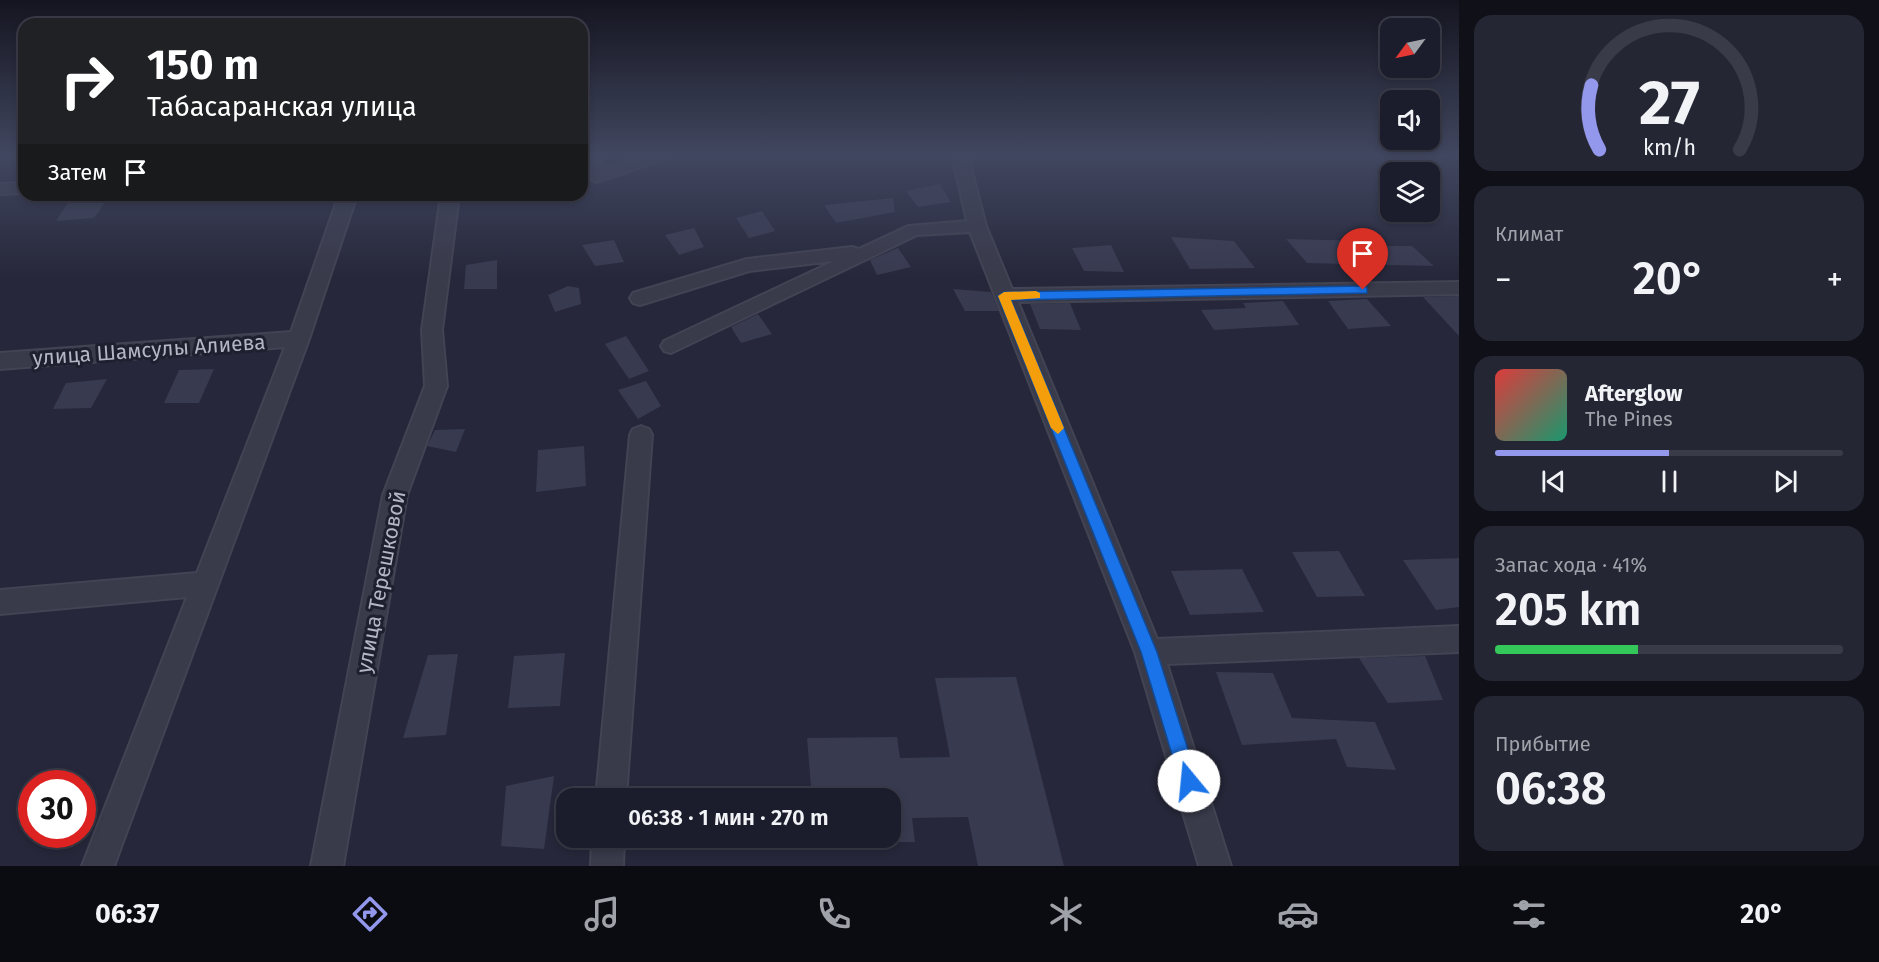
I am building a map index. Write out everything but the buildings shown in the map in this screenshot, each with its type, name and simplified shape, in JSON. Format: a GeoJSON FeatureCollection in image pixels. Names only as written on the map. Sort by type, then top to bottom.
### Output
{"type":"FeatureCollection","features":[{"type":"Feature","properties":{"kind":"street"},"geometry":{"type":"LineString","coordinates":[[970,196],[977,226],[1004,296],[1149,652],[1215,866]]}},
{"type":"Feature","properties":{"kind":"street"},"geometry":{"type":"LineString","coordinates":[[98,866],[299,339],[346,201]]}},
{"type":"Feature","properties":{"kind":"street","name":"улица Терешковой"},"geometry":{"type":"LineString","coordinates":[[327,866],[395,495],[436,386],[432,330],[449,201]]}},
{"type":"Feature","properties":{"kind":"street"},"geometry":{"type":"LineString","coordinates":[[671,346],[776,298],[914,230],[977,226]]}},
{"type":"Feature","properties":{"kind":"street"},"geometry":{"type":"LineString","coordinates":[[640,298],[747,265],[868,251]]}},
{"type":"Feature","properties":{"kind":"street"},"geometry":{"type":"LineString","coordinates":[[1004,296],[1459,288]]}},
{"type":"Feature","properties":{"kind":"street","name":"улица Шамсулы Алиева"},"geometry":{"type":"LineString","coordinates":[[0,361],[299,339]]}},
{"type":"Feature","properties":{"kind":"street"},"geometry":{"type":"LineString","coordinates":[[612,788],[641,435]]}},
{"type":"Feature","properties":{"kind":"street"},"geometry":{"type":"LineString","coordinates":[[0,602],[206,584]]}},
{"type":"Feature","properties":{"kind":"street"},"geometry":{"type":"LineString","coordinates":[[1149,652],[1459,639]]}},
{"type":"Feature","properties":{"kind":"street"},"geometry":{"type":"LineString","coordinates":[[607,866],[608,848]]}},
{"type":"Feature","properties":{"kind":"slow traffic"},"geometry":{"type":"LineString","coordinates":[[1036,295],[1004,296],[1058,428]]}},
{"type":"Feature","properties":{"kind":"route"},"geometry":{"type":"LineString","coordinates":[[1189,781],[1149,652],[1004,296],[1363,290]]}}]}
